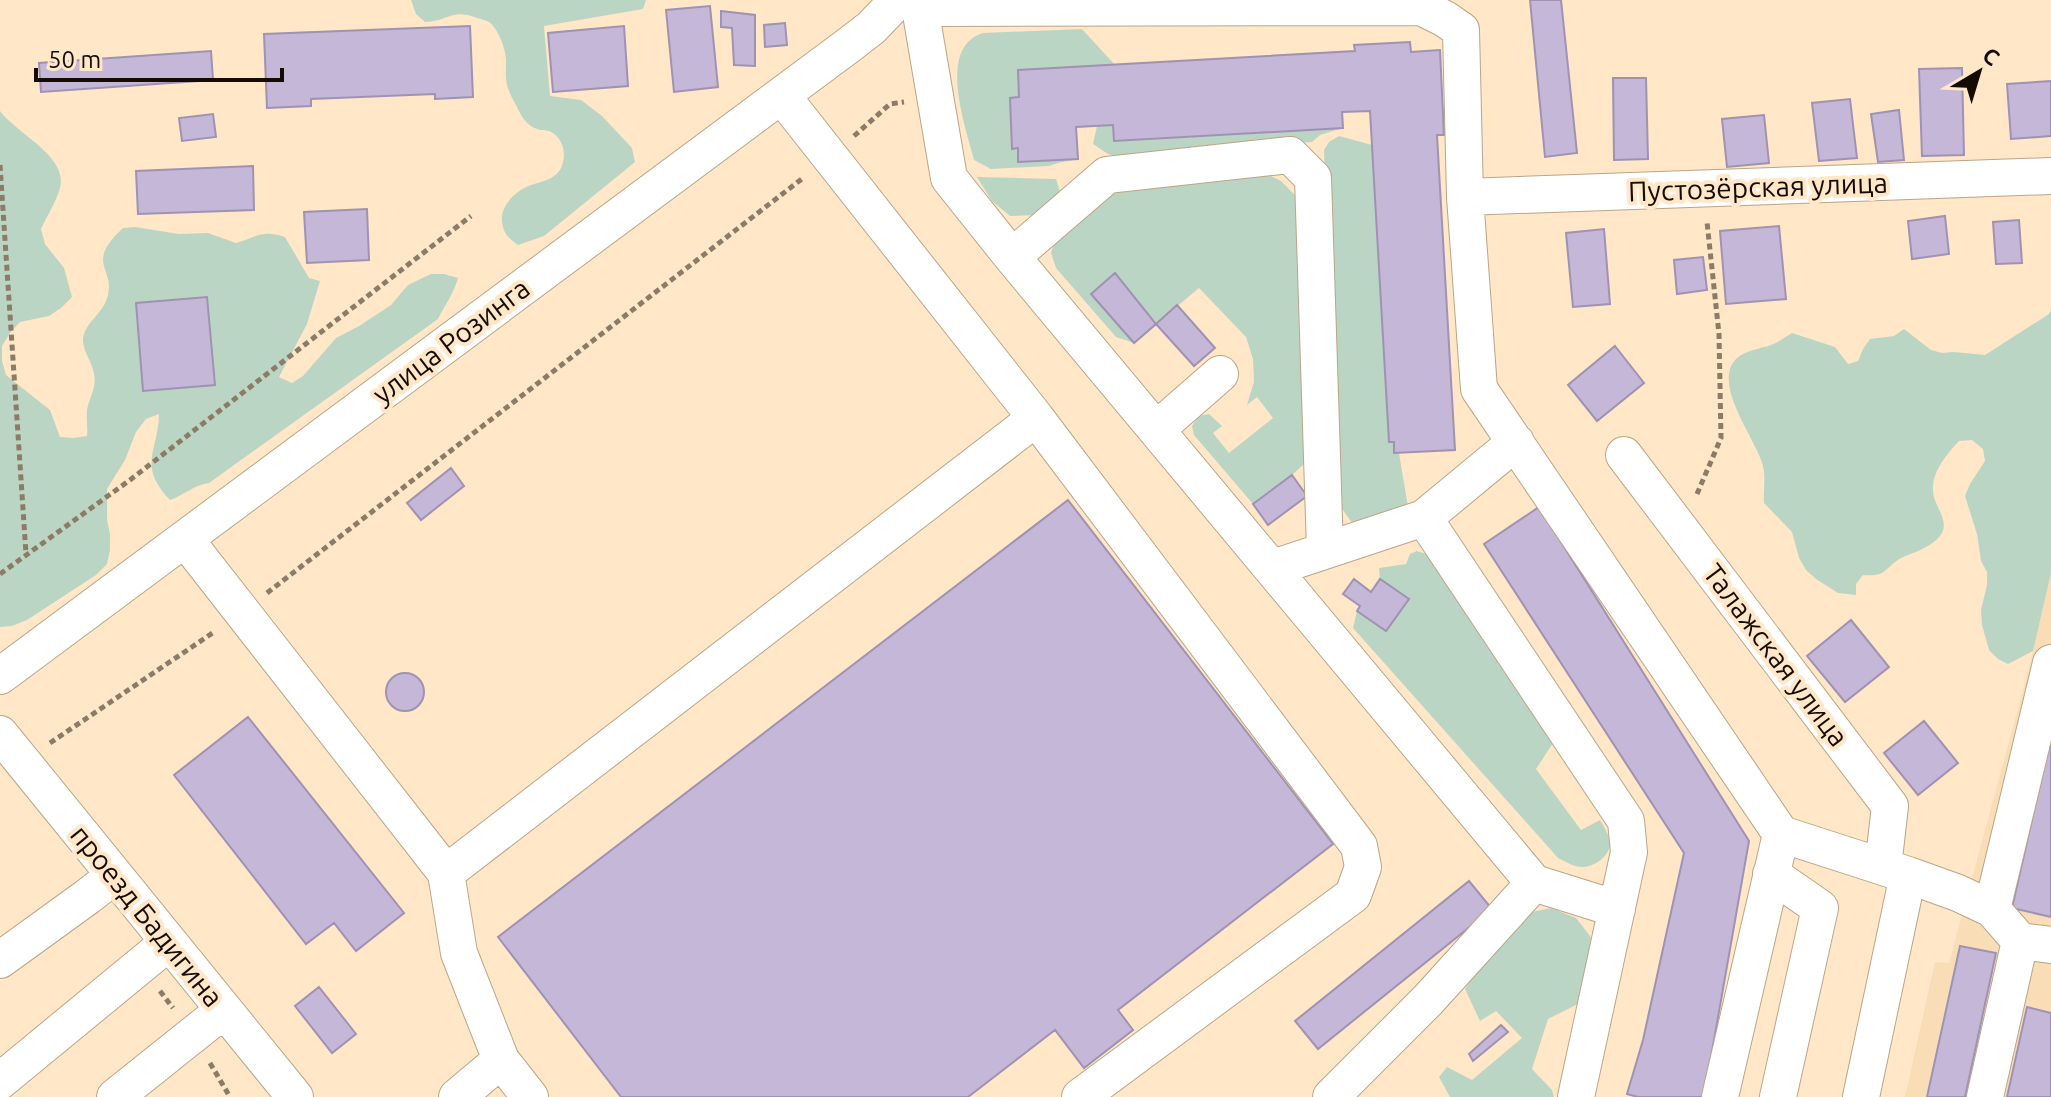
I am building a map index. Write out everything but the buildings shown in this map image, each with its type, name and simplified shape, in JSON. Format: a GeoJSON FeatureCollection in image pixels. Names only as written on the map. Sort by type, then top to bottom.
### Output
{"type":"FeatureCollection","features":[{"type":"Feature","properties":{"kind":"street","name":"улица Розинга"},"geometry":{"type":"LineString","coordinates":[[0,676],[871,28],[909,3]]}},
{"type":"Feature","properties":{"kind":"street"},"geometry":{"type":"LineString","coordinates":[[1617,909],[1534,883],[949,178],[935,97],[909,3],[1421,7],[1461,30],[1465,197],[1479,389],[1781,834],[1958,893],[1992,909],[2035,943],[1985,1097]]}},
{"type":"Feature","properties":{"kind":"street"},"geometry":{"type":"LineString","coordinates":[[782,96],[1036,418],[1359,846],[1363,867],[1353,895],[1080,1097]]}},
{"type":"Feature","properties":{"kind":"street"},"geometry":{"type":"LineString","coordinates":[[1012,257],[1107,175],[1290,155],[1313,178],[1325,550]]}},
{"type":"Feature","properties":{"kind":"street","name":"Пустозёрская улица"},"geometry":{"type":"LineString","coordinates":[[1465,197],[2051,176]]}},
{"type":"Feature","properties":{"kind":"street"},"geometry":{"type":"LineString","coordinates":[[1157,429],[1220,374]]}},
{"type":"Feature","properties":{"kind":"street"},"geometry":{"type":"LineString","coordinates":[[446,873],[1036,418]]}},
{"type":"Feature","properties":{"kind":"street"},"geometry":{"type":"LineString","coordinates":[[1273,568],[1424,518],[1516,442]]}},
{"type":"Feature","properties":{"kind":"street","name":"Талажская улица"},"geometry":{"type":"LineString","coordinates":[[1624,455],[1890,806],[1895,871],[1861,1097]]}},
{"type":"Feature","properties":{"kind":"street"},"geometry":{"type":"LineString","coordinates":[[1424,518],[1626,821],[1629,852],[1576,1097]]}},
{"type":"Feature","properties":{"kind":"street"},"geometry":{"type":"LineString","coordinates":[[185,539],[446,873],[459,953],[501,1060],[530,1097]]}},
{"type":"Feature","properties":{"kind":"street"},"geometry":{"type":"LineString","coordinates":[[1992,909],[2051,663]]}},
{"type":"Feature","properties":{"kind":"street","name":"проезд Бадигина"},"geometry":{"type":"LineString","coordinates":[[0,734],[295,1097]]}},
{"type":"Feature","properties":{"kind":"street"},"geometry":{"type":"LineString","coordinates":[[1720,1097],[1781,834]]}},
{"type":"Feature","properties":{"kind":"street"},"geometry":{"type":"LineString","coordinates":[[1771,874],[1820,908],[1778,1097]]}},
{"type":"Feature","properties":{"kind":"street"},"geometry":{"type":"LineString","coordinates":[[0,960],[114,876]]}},
{"type":"Feature","properties":{"kind":"street"},"geometry":{"type":"LineString","coordinates":[[1331,1097],[1428,1000],[1534,883]]}},
{"type":"Feature","properties":{"kind":"street"},"geometry":{"type":"LineString","coordinates":[[0,1081],[169,942]]}},
{"type":"Feature","properties":{"kind":"street"},"geometry":{"type":"LineString","coordinates":[[115,1097],[224,1010]]}},
{"type":"Feature","properties":{"kind":"street"},"geometry":{"type":"LineString","coordinates":[[457,1097],[501,1060]]}},
{"type":"Feature","properties":{"kind":"path"},"geometry":{"type":"LineString","coordinates":[[23,762],[242,613],[830,157],[890,104],[935,97]]}},
{"type":"Feature","properties":{"kind":"path"},"geometry":{"type":"LineString","coordinates":[[0,165],[26,555]]}},
{"type":"Feature","properties":{"kind":"path"},"geometry":{"type":"LineString","coordinates":[[1681,530],[1721,438],[1719,334],[1704,189]]}},
{"type":"Feature","properties":{"kind":"path"},"geometry":{"type":"LineString","coordinates":[[0,574],[130,480],[471,216]]}},
{"type":"Feature","properties":{"kind":"shaded area"},"geometry":{"type":"Polygon","coordinates":[[[2051,573],[2051,1097],[1905,1097],[1935,962],[1949,963],[2029,668],[2051,573]]]}},
{"type":"Feature","properties":{"kind":"green space"},"geometry":{"type":"Polygon","coordinates":[[[411,0],[646,0],[643,9],[544,26],[550,96],[581,100],[602,116],[632,148],[635,162],[544,236],[518,245],[504,229],[504,209],[520,190],[559,172],[564,157],[562,144],[553,133],[530,126],[520,114],[508,88],[505,51],[489,22],[462,14],[425,22],[416,14],[411,0]]]}},
{"type":"Feature","properties":{"kind":"green space"},"geometry":{"type":"Polygon","coordinates":[[[1082,29],[1115,65],[1018,70],[1019,97],[1010,98],[1012,148],[1018,148],[1018,162],[1078,159],[1049,166],[991,169],[974,160],[961,109],[957,71],[961,54],[969,41],[983,33],[1082,29]]]}},
{"type":"Feature","properties":{"kind":"green space"},"geometry":{"type":"Polygon","coordinates":[[[0,111],[40,146],[57,166],[60,176],[60,188],[41,229],[45,244],[64,268],[72,297],[49,316],[20,322],[2,346],[2,361],[6,375],[50,410],[60,437],[87,436],[87,410],[95,379],[83,338],[104,306],[109,290],[103,259],[105,251],[123,228],[179,234],[208,233],[236,243],[265,234],[285,237],[309,278],[320,281],[307,324],[279,377],[292,383],[303,376],[336,338],[391,305],[408,285],[431,274],[458,278],[438,319],[209,483],[170,500],[160,488],[152,468],[159,414],[146,419],[136,432],[125,460],[107,489],[110,550],[107,564],[96,575],[27,620],[0,627],[0,111]]]}},
{"type":"Feature","properties":{"kind":"green space"},"geometry":{"type":"Polygon","coordinates":[[[1113,125],[1115,141],[1343,128],[1320,135],[1312,142],[1118,157],[1093,144],[1097,126],[1113,125]]]}},
{"type":"Feature","properties":{"kind":"green space"},"geometry":{"type":"Polygon","coordinates":[[[1339,136],[1372,145],[1389,441],[1394,442],[1395,453],[1399,453],[1408,507],[1353,524],[1337,502],[1324,150],[1329,142],[1339,136]]]}},
{"type":"Feature","properties":{"kind":"green space"},"geometry":{"type":"Polygon","coordinates":[[[1269,175],[1281,181],[1296,196],[1315,454],[1253,504],[1194,435],[1192,426],[1199,416],[1209,414],[1222,426],[1213,433],[1229,453],[1273,418],[1257,397],[1247,405],[1254,382],[1253,359],[1246,337],[1199,288],[1156,324],[1115,274],[1091,294],[1134,343],[1116,337],[1056,268],[1051,253],[1056,236],[1119,185],[1269,175]]]}},
{"type":"Feature","properties":{"kind":"green space"},"geometry":{"type":"Polygon","coordinates":[[[977,177],[1056,179],[1061,195],[1036,215],[1010,216],[992,201],[977,177]]]}},
{"type":"Feature","properties":{"kind":"green space"},"geometry":{"type":"Polygon","coordinates":[[[2051,310],[2051,573],[2033,651],[2008,664],[1989,650],[1981,610],[1987,572],[1981,561],[1977,534],[1965,496],[1985,461],[1983,449],[1972,440],[1959,441],[1935,476],[1934,497],[1944,528],[1931,544],[1901,558],[1881,573],[1863,575],[1856,584],[1856,595],[1838,593],[1806,570],[1799,558],[1792,532],[1764,503],[1763,466],[1738,412],[1729,382],[1730,369],[1737,358],[1774,344],[1792,333],[1835,347],[1848,364],[1858,361],[1870,339],[1894,336],[1904,329],[1931,350],[1985,355],[2051,310]]]}},
{"type":"Feature","properties":{"kind":"green space"},"geometry":{"type":"Polygon","coordinates":[[[1417,551],[1435,562],[1553,743],[1536,769],[1581,830],[1600,820],[1610,844],[1607,853],[1596,863],[1579,867],[1558,858],[1353,628],[1357,611],[1386,631],[1408,600],[1380,579],[1379,568],[1406,564],[1410,554],[1417,551]]]}},
{"type":"Feature","properties":{"kind":"green space"},"geometry":{"type":"Polygon","coordinates":[[[1551,908],[1576,918],[1590,936],[1596,959],[1582,1002],[1548,1019],[1532,1069],[1552,1090],[1554,1097],[1450,1097],[1439,1077],[1447,1067],[1472,1080],[1522,1038],[1496,1011],[1480,1021],[1465,989],[1518,915],[1551,908]]]}}]}
